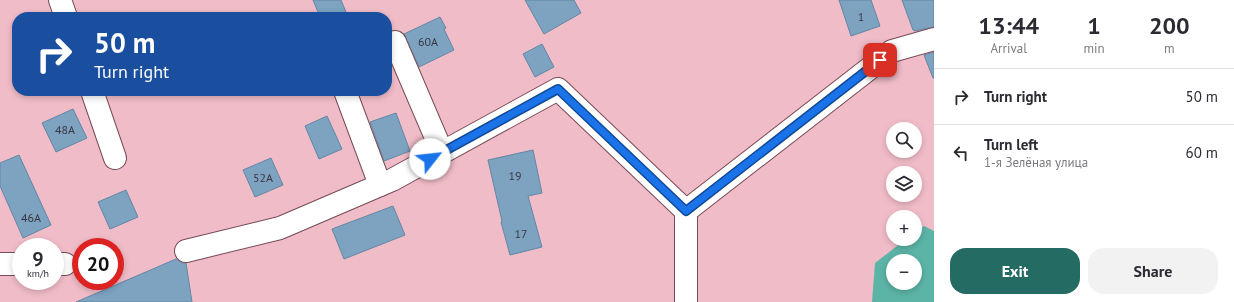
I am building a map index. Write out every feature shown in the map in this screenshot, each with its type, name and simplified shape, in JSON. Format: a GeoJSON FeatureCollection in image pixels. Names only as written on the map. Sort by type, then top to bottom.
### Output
{"type":"FeatureCollection","features":[{"type":"Feature","properties":{"kind":"street"},"geometry":{"type":"LineString","coordinates":[[60,0],[64,12]]}},
{"type":"Feature","properties":{"kind":"street"},"geometry":{"type":"LineString","coordinates":[[686,211],[892,51],[934,39]]}},
{"type":"Feature","properties":{"kind":"street"},"geometry":{"type":"LineString","coordinates":[[395,42],[442,152]]}},
{"type":"Feature","properties":{"kind":"street"},"geometry":{"type":"LineString","coordinates":[[186,251],[280,228],[392,180],[558,89],[686,211],[686,302]]}},
{"type":"Feature","properties":{"kind":"street"},"geometry":{"type":"LineString","coordinates":[[94,96],[115,158]]}},
{"type":"Feature","properties":{"kind":"street"},"geometry":{"type":"LineString","coordinates":[[347,96],[380,185]]}},
{"type":"Feature","properties":{"kind":"street"},"geometry":{"type":"LineString","coordinates":[[0,264],[12,264]]}},
{"type":"Feature","properties":{"kind":"shaded area"},"geometry":{"type":"Polygon","coordinates":[[[924,226],[934,231],[934,302],[872,302],[875,263],[886,254],[886,290],[922,290],[922,254],[887,254],[897,246],[922,246],[922,228],[924,226]]]}},
{"type":"Feature","properties":{"kind":"building"},"geometry":{"type":"Polygon","coordinates":[[[313,0],[341,0],[346,12],[318,12],[313,0]]]}},
{"type":"Feature","properties":{"kind":"building"},"geometry":{"type":"Polygon","coordinates":[[[525,0],[574,0],[581,13],[544,34],[525,0]]]}},
{"type":"Feature","properties":{"kind":"building"},"geometry":{"type":"Polygon","coordinates":[[[839,0],[871,0],[880,26],[851,36],[839,0]]]}},
{"type":"Feature","properties":{"kind":"building"},"geometry":{"type":"Polygon","coordinates":[[[902,0],[934,0],[934,27],[915,31],[913,30],[902,0]]]}},
{"type":"Feature","properties":{"kind":"building"},"geometry":{"type":"Polygon","coordinates":[[[440,17],[446,28],[444,29],[454,50],[419,67],[404,34],[440,17]]]}},
{"type":"Feature","properties":{"kind":"building"},"geometry":{"type":"Polygon","coordinates":[[[542,44],[554,67],[535,77],[523,54],[542,44]]]}},
{"type":"Feature","properties":{"kind":"building"},"geometry":{"type":"Polygon","coordinates":[[[934,52],[934,78],[933,78],[924,55],[934,52]]]}},
{"type":"Feature","properties":{"kind":"building"},"geometry":{"type":"Polygon","coordinates":[[[73,109],[87,138],[56,152],[42,123],[73,109]]]}},
{"type":"Feature","properties":{"kind":"building"},"geometry":{"type":"Polygon","coordinates":[[[396,113],[410,151],[384,161],[370,122],[396,113]]]}},
{"type":"Feature","properties":{"kind":"building"},"geometry":{"type":"Polygon","coordinates":[[[327,116],[342,149],[319,159],[305,126],[327,116]]]}},
{"type":"Feature","properties":{"kind":"building"},"geometry":{"type":"Polygon","coordinates":[[[533,150],[542,193],[528,196],[542,247],[510,255],[501,222],[488,160],[533,150]]]}},
{"type":"Feature","properties":{"kind":"building"},"geometry":{"type":"Polygon","coordinates":[[[19,155],[51,225],[23,238],[0,186],[0,163],[19,155]]]}},
{"type":"Feature","properties":{"kind":"building"},"geometry":{"type":"Polygon","coordinates":[[[271,158],[283,185],[255,197],[243,170],[271,158]]]}},
{"type":"Feature","properties":{"kind":"building"},"geometry":{"type":"Polygon","coordinates":[[[126,190],[138,217],[110,229],[98,202],[126,190]]]}},
{"type":"Feature","properties":{"kind":"building"},"geometry":{"type":"Polygon","coordinates":[[[393,206],[405,235],[344,259],[332,229],[393,206]]]}},
{"type":"Feature","properties":{"kind":"building"},"geometry":{"type":"Polygon","coordinates":[[[176,259],[182,263],[186,263],[192,302],[76,302],[104,290],[124,290],[124,281],[176,259]]]}},
{"type":"Feature","properties":{"kind":"route"},"geometry":{"type":"LineString","coordinates":[[430,159],[558,89],[686,211],[880,60]]}}]}
